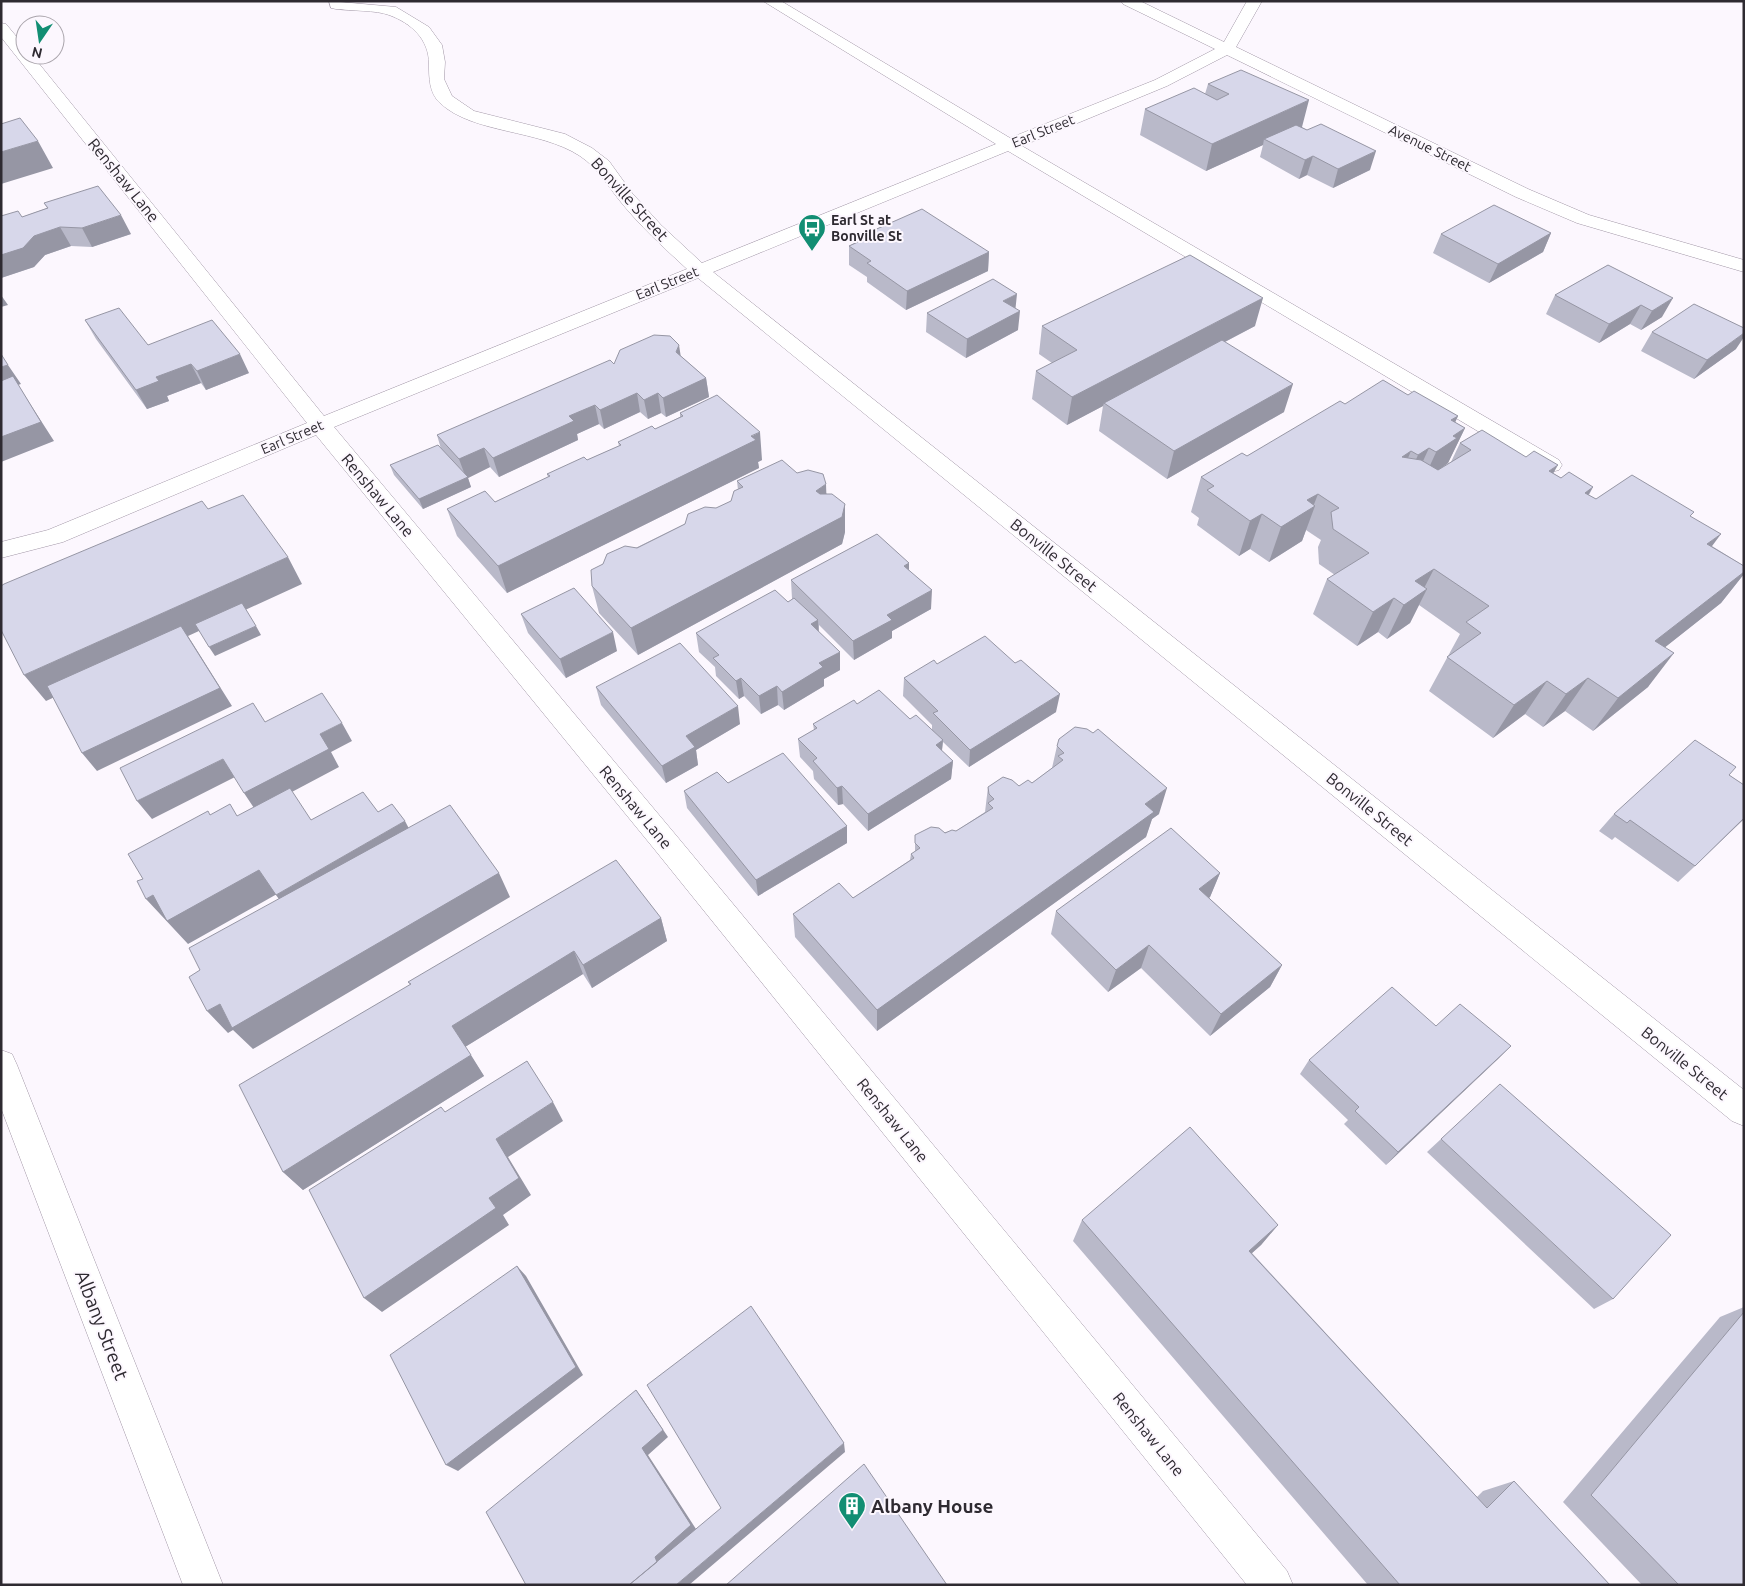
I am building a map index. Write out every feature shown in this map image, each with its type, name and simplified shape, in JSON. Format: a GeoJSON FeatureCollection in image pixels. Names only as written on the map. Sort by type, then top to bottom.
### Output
{"type":"FeatureCollection","features":[{"type":"Feature","properties":{"kind":"street","name":"Bonville Street"},"geometry":{"type":"LineString","coordinates":[[336,1],[336,5],[398,6],[424,30],[434,45],[437,62],[436,79],[445,99],[468,115],[559,138],[586,152],[603,166],[626,197],[654,229],[699,270],[1744,1110]]}},
{"type":"Feature","properties":{"kind":"street"},"geometry":{"type":"LineString","coordinates":[[770,1],[1009,145],[1551,465]]}},
{"type":"Feature","properties":{"kind":"street","name":"Avenue Street"},"geometry":{"type":"LineString","coordinates":[[1128,1],[1522,194],[1583,218],[1744,266]]}},
{"type":"Feature","properties":{"kind":"street"},"geometry":{"type":"LineString","coordinates":[[1227,49],[1255,1]]}},
{"type":"Feature","properties":{"kind":"street","name":"Renshaw Lane"},"geometry":{"type":"LineString","coordinates":[[1,27],[320,425],[1273,1585]]}},
{"type":"Feature","properties":{"kind":"street","name":"Earl Street"},"geometry":{"type":"LineString","coordinates":[[1,568],[55,536],[320,425],[1161,83],[1227,49]]}},
{"type":"Feature","properties":{"kind":"street","name":"Earl Street"},"geometry":{"type":"LineString","coordinates":[[1,550],[55,536]]}},
{"type":"Feature","properties":{"kind":"street","name":"Albany Street"},"geometry":{"type":"LineString","coordinates":[[1,1065],[204,1585]]}},
{"type":"Feature","properties":{"kind":"building"},"geometry":{"type":"Polygon","coordinates":[[[1241,70],[1309,100],[1212,144],[1145,109],[1194,88],[1217,100],[1229,94],[1208,84],[1241,70]]]}},
{"type":"Feature","properties":{"kind":"building"},"geometry":{"type":"Polygon","coordinates":[[[20,118],[38,141],[1,152],[1,124],[20,118]]]}},
{"type":"Feature","properties":{"kind":"building"},"geometry":{"type":"Polygon","coordinates":[[[1321,124],[1376,151],[1338,169],[1313,156],[1305,160],[1264,139],[1296,125],[1307,130],[1321,124]]]}},
{"type":"Feature","properties":{"kind":"building"},"geometry":{"type":"Polygon","coordinates":[[[98,186],[121,215],[82,228],[60,227],[34,236],[23,248],[1,255],[1,216],[18,211],[22,217],[48,208],[44,203],[98,186]]]}},
{"type":"Feature","properties":{"kind":"building"},"geometry":{"type":"Polygon","coordinates":[[[1494,205],[1551,233],[1498,264],[1441,234],[1494,205]]]}},
{"type":"Feature","properties":{"kind":"building"},"geometry":{"type":"Polygon","coordinates":[[[922,209],[989,252],[907,291],[867,263],[871,261],[849,246],[858,242],[854,239],[922,209]]]}},
{"type":"Feature","properties":{"kind":"building"},"geometry":{"type":"Polygon","coordinates":[[[1190,255],[1263,298],[1072,397],[1036,371],[1077,350],[1042,326],[1190,255]]]}},
{"type":"Feature","properties":{"kind":"building"},"geometry":{"type":"Polygon","coordinates":[[[1608,265],[1673,298],[1652,311],[1641,305],[1609,324],[1555,295],[1608,265]]]}},
{"type":"Feature","properties":{"kind":"building"},"geometry":{"type":"Polygon","coordinates":[[[993,279],[1017,294],[1003,301],[1020,311],[967,339],[927,313],[993,279]]]}},
{"type":"Feature","properties":{"kind":"building"},"geometry":{"type":"Polygon","coordinates":[[[1694,304],[1744,328],[1744,333],[1707,360],[1652,332],[1694,304]]]}},
{"type":"Feature","properties":{"kind":"building"},"geometry":{"type":"Polygon","coordinates":[[[119,308],[148,345],[212,320],[240,354],[197,371],[191,364],[156,377],[159,381],[136,390],[85,320],[119,308]]]}},
{"type":"Feature","properties":{"kind":"building"},"geometry":{"type":"Polygon","coordinates":[[[654,335],[670,336],[679,345],[676,352],[706,378],[663,398],[658,393],[644,400],[637,393],[600,410],[595,405],[569,416],[574,421],[493,458],[484,448],[459,459],[437,435],[610,360],[614,364],[620,350],[654,335]]]}},
{"type":"Feature","properties":{"kind":"building"},"geometry":{"type":"Polygon","coordinates":[[[1222,340],[1293,384],[1174,451],[1104,403],[1222,340]]]}},
{"type":"Feature","properties":{"kind":"building"},"geometry":{"type":"Polygon","coordinates":[[[1,354],[8,365],[1,367],[1,354]]]}},
{"type":"Feature","properties":{"kind":"building"},"geometry":{"type":"Polygon","coordinates":[[[13,376],[41,422],[1,437],[1,381],[13,376]]]}},
{"type":"Feature","properties":{"kind":"building"},"geometry":{"type":"Polygon","coordinates":[[[1383,380],[1408,395],[1414,391],[1458,416],[1451,420],[1465,428],[1453,436],[1457,438],[1436,452],[1429,448],[1418,455],[1411,451],[1402,457],[1421,460],[1438,470],[1471,450],[1460,443],[1482,430],[1526,457],[1534,451],[1558,465],[1549,471],[1561,478],[1569,472],[1593,487],[1585,493],[1596,499],[1632,475],[1694,512],[1690,516],[1721,534],[1707,544],[1744,566],[1744,572],[1655,641],[1674,653],[1618,698],[1588,678],[1566,694],[1547,681],[1514,705],[1447,657],[1481,633],[1466,622],[1489,606],[1434,569],[1415,581],[1427,589],[1404,605],[1394,598],[1373,612],[1327,579],[1369,553],[1333,529],[1331,512],[1339,508],[1318,494],[1307,500],[1315,506],[1281,527],[1262,514],[1250,521],[1207,490],[1214,486],[1201,477],[1242,453],[1247,456],[1340,401],[1345,404],[1383,380]]]}},
{"type":"Feature","properties":{"kind":"building"},"geometry":{"type":"Polygon","coordinates":[[[717,395],[760,432],[751,436],[756,440],[498,566],[447,509],[485,491],[495,502],[550,476],[547,474],[584,457],[587,460],[621,445],[618,442],[652,426],[655,429],[683,416],[680,413],[717,395]]]}},
{"type":"Feature","properties":{"kind":"building"},"geometry":{"type":"Polygon","coordinates":[[[438,445],[468,477],[419,499],[390,465],[438,445]]]}},
{"type":"Feature","properties":{"kind":"building"},"geometry":{"type":"Polygon","coordinates":[[[782,460],[797,473],[808,470],[823,474],[826,484],[816,491],[820,494],[832,494],[845,504],[842,517],[631,628],[592,586],[591,570],[603,564],[607,554],[625,546],[637,548],[685,524],[688,514],[705,507],[716,508],[731,501],[734,491],[743,487],[737,481],[782,460]]]}},
{"type":"Feature","properties":{"kind":"building"},"geometry":{"type":"Polygon","coordinates":[[[243,495],[288,557],[24,675],[1,630],[1,586],[202,501],[208,509],[243,495]]]}},
{"type":"Feature","properties":{"kind":"building"},"geometry":{"type":"Polygon","coordinates":[[[877,534],[909,563],[904,566],[932,590],[887,615],[892,620],[853,641],[791,580],[877,534]]]}},
{"type":"Feature","properties":{"kind":"building"},"geometry":{"type":"Polygon","coordinates":[[[574,588],[613,632],[560,659],[521,614],[574,588]]]}},
{"type":"Feature","properties":{"kind":"building"},"geometry":{"type":"Polygon","coordinates":[[[775,590],[788,602],[794,598],[818,620],[811,624],[840,652],[819,663],[823,667],[782,692],[777,686],[759,696],[741,678],[736,681],[713,658],[719,655],[696,633],[775,590]]]}},
{"type":"Feature","properties":{"kind":"building"},"geometry":{"type":"Polygon","coordinates":[[[242,603],[256,626],[209,647],[195,624],[242,603]]]}},
{"type":"Feature","properties":{"kind":"building"},"geometry":{"type":"Polygon","coordinates":[[[181,626],[220,688],[82,753],[47,686],[181,626]]]}},
{"type":"Feature","properties":{"kind":"building"},"geometry":{"type":"Polygon","coordinates":[[[985,636],[1015,663],[1021,660],[1060,694],[970,750],[933,713],[938,711],[904,678],[934,660],[937,664],[985,636]]]}},
{"type":"Feature","properties":{"kind":"building"},"geometry":{"type":"Polygon","coordinates":[[[680,643],[738,706],[686,736],[695,747],[662,766],[596,687],[680,643]]]}},
{"type":"Feature","properties":{"kind":"building"},"geometry":{"type":"Polygon","coordinates":[[[879,690],[910,719],[916,715],[943,740],[936,745],[953,761],[868,814],[842,786],[837,788],[813,761],[817,758],[798,739],[817,728],[813,724],[854,700],[857,704],[879,690]]]}},
{"type":"Feature","properties":{"kind":"building"},"geometry":{"type":"Polygon","coordinates":[[[322,693],[342,723],[320,734],[329,749],[244,793],[223,759],[137,801],[120,768],[253,703],[265,722],[322,693]]]}},
{"type":"Feature","properties":{"kind":"building"},"geometry":{"type":"Polygon","coordinates":[[[1075,727],[1087,729],[1093,733],[1098,729],[1167,788],[1145,804],[1154,812],[877,1010],[793,914],[839,883],[853,898],[914,858],[911,854],[920,848],[915,843],[915,835],[931,827],[939,828],[945,833],[952,830],[956,831],[993,808],[988,803],[994,799],[989,794],[988,787],[1003,777],[1012,780],[1019,786],[1028,780],[1032,783],[1063,760],[1058,756],[1064,753],[1057,746],[1059,739],[1075,727]]]}},
{"type":"Feature","properties":{"kind":"building"},"geometry":{"type":"Polygon","coordinates":[[[1695,740],[1736,767],[1729,775],[1744,785],[1744,818],[1695,866],[1630,820],[1627,823],[1614,814],[1695,740]]]}},
{"type":"Feature","properties":{"kind":"building"},"geometry":{"type":"Polygon","coordinates":[[[783,753],[847,826],[756,880],[684,791],[717,772],[728,783],[783,753]]]}},
{"type":"Feature","properties":{"kind":"building"},"geometry":{"type":"Polygon","coordinates":[[[290,788],[311,820],[363,792],[378,812],[392,804],[405,821],[276,895],[259,870],[167,921],[153,895],[146,899],[137,881],[143,879],[128,854],[208,811],[210,815],[230,804],[237,816],[290,788]]]}},
{"type":"Feature","properties":{"kind":"building"},"geometry":{"type":"Polygon","coordinates":[[[450,805],[499,873],[232,1028],[220,1004],[207,1011],[189,977],[200,970],[189,948],[450,805]]]}},
{"type":"Feature","properties":{"kind":"building"},"geometry":{"type":"Polygon","coordinates":[[[1171,828],[1220,873],[1199,889],[1282,965],[1221,1014],[1149,945],[1116,970],[1056,911],[1171,828]]]}},
{"type":"Feature","properties":{"kind":"building"},"geometry":{"type":"Polygon","coordinates":[[[616,860],[661,918],[583,965],[574,951],[452,1026],[471,1055],[283,1172],[239,1085],[411,984],[408,982],[616,860]]]}},
{"type":"Feature","properties":{"kind":"building"},"geometry":{"type":"Polygon","coordinates":[[[1392,987],[1436,1026],[1460,1004],[1511,1046],[1398,1152],[1355,1111],[1359,1107],[1309,1060],[1392,987]]]}},
{"type":"Feature","properties":{"kind":"building"},"geometry":{"type":"Polygon","coordinates":[[[527,1061],[553,1102],[496,1139],[519,1178],[489,1198],[496,1208],[364,1298],[309,1190],[441,1107],[445,1112],[527,1061]]]}},
{"type":"Feature","properties":{"kind":"building"},"geometry":{"type":"Polygon","coordinates":[[[1500,1084],[1671,1235],[1613,1299],[1441,1139],[1500,1084]]]}},
{"type":"Feature","properties":{"kind":"building"},"geometry":{"type":"Polygon","coordinates":[[[1190,1127],[1278,1225],[1249,1251],[1487,1508],[1514,1481],[1610,1585],[1400,1585],[1082,1220],[1190,1127]]]}},
{"type":"Feature","properties":{"kind":"building"},"geometry":{"type":"Polygon","coordinates":[[[517,1266],[576,1367],[446,1465],[390,1355],[517,1266]]]}},
{"type":"Feature","properties":{"kind":"building"},"geometry":{"type":"Polygon","coordinates":[[[751,1306],[844,1443],[676,1585],[629,1585],[721,1508],[647,1385],[751,1306]]]}},
{"type":"Feature","properties":{"kind":"building"},"geometry":{"type":"Polygon","coordinates":[[[1744,1312],[1744,1585],[1679,1585],[1591,1495],[1744,1312]]]}},
{"type":"Feature","properties":{"kind":"building"},"geometry":{"type":"Polygon","coordinates":[[[636,1390],[663,1430],[642,1448],[691,1525],[655,1557],[657,1562],[629,1585],[526,1585],[486,1512],[636,1390]]]}},
{"type":"Feature","properties":{"kind":"building","name":"Albany House"},"geometry":{"type":"Polygon","coordinates":[[[864,1464],[947,1585],[726,1585],[864,1464]]]}},
{"type":"Feature","properties":{"kind":"place","name":"Earl St at Bonville St"},"geometry":{"type":"Point","coordinates":[812,252]}},
{"type":"Feature","properties":{"kind":"place","name":"Albany House"},"geometry":{"type":"Point","coordinates":[852,1530]}}]}
